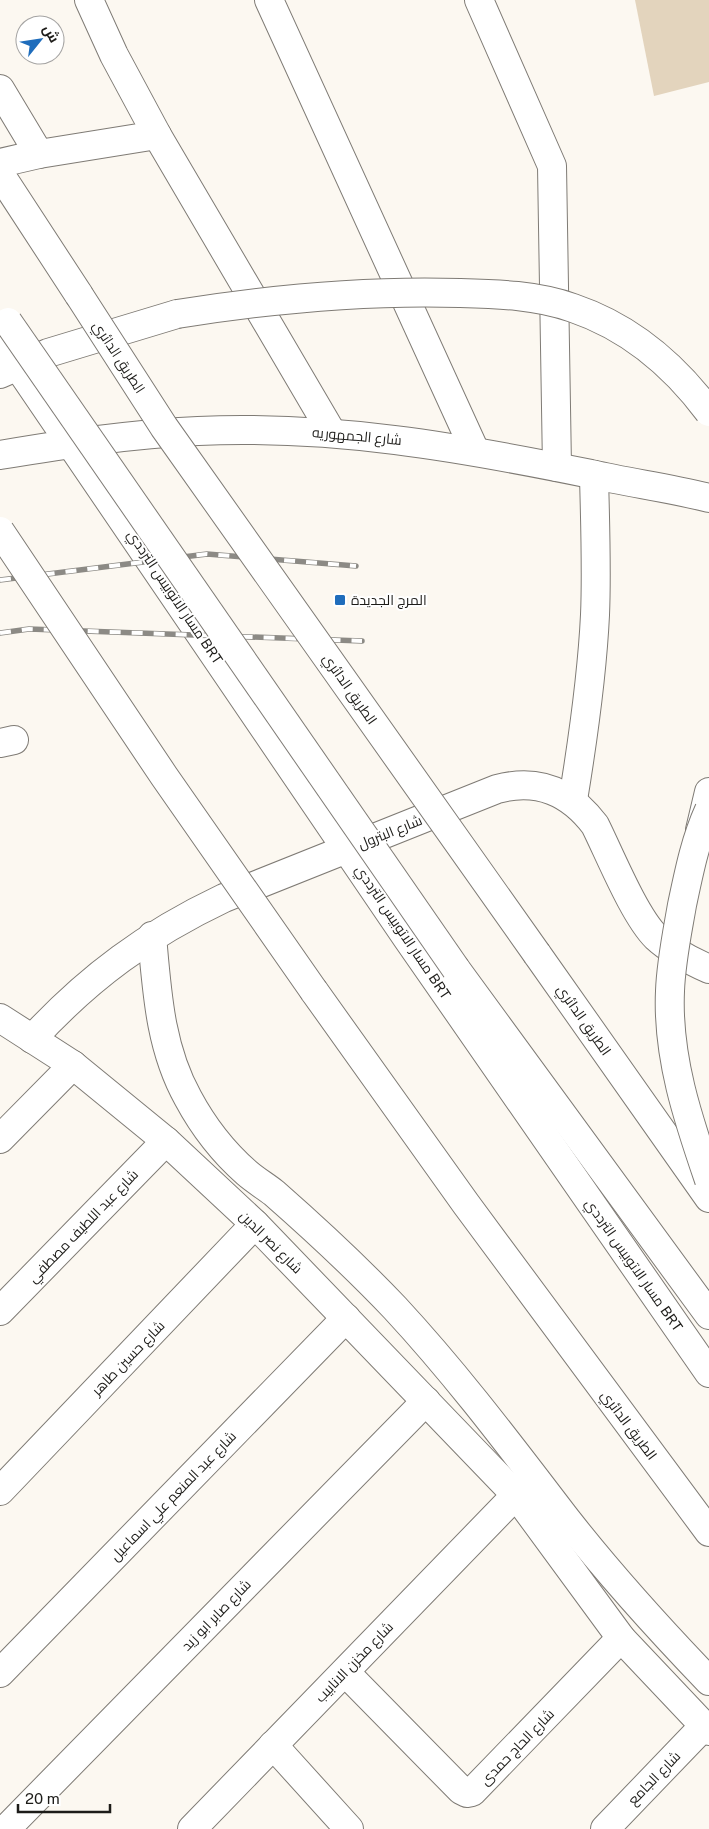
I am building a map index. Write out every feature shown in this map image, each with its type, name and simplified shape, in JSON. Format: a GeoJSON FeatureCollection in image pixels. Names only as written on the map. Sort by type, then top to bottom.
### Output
{"type":"FeatureCollection","features":[{"type":"Feature","properties":{"kind":"main road"},"geometry":{"type":"LineString","coordinates":[[89,0],[114,55],[157,135],[332,434]]}},
{"type":"Feature","properties":{"kind":"main road"},"geometry":{"type":"LineString","coordinates":[[269,0],[475,451]]}},
{"type":"Feature","properties":{"kind":"main road"},"geometry":{"type":"LineString","coordinates":[[479,0],[552,166],[557,467]]}},
{"type":"Feature","properties":{"kind":"main road"},"geometry":{"type":"LineString","coordinates":[[0,89],[38,154]]}},
{"type":"Feature","properties":{"kind":"main road"},"geometry":{"type":"LineString","coordinates":[[0,163],[38,154],[157,135]]}},
{"type":"Feature","properties":{"kind":"main road","name":"الطريق الدائري"},"geometry":{"type":"LineString","coordinates":[[0,174],[164,427],[709,1198]]}},
{"type":"Feature","properties":{"kind":"main road"},"geometry":{"type":"LineString","coordinates":[[0,374],[48,353],[177,314],[258,302],[366,294],[444,292],[502,294],[538,299],[573,307],[606,322],[637,340],[672,368],[691,387],[709,412]]}},
{"type":"Feature","properties":{"kind":"main road"},"geometry":{"type":"LineString","coordinates":[[0,309],[451,961],[709,1315]]}},
{"type":"Feature","properties":{"kind":"main road","name":"مسار الاتوبيس الترددي BRT"},"geometry":{"type":"LineString","coordinates":[[0,340],[407,938],[709,1373]]}},
{"type":"Feature","properties":{"kind":"main road","name":"شارع الجمهوريه"},"geometry":{"type":"LineString","coordinates":[[0,455],[94,439],[199,431],[303,431],[407,440],[475,451],[594,475],[666,487],[709,498]]}},
{"type":"Feature","properties":{"kind":"main road"},"geometry":{"type":"LineString","coordinates":[[573,800],[590,678],[595,616],[594,475]]}},
{"type":"Feature","properties":{"kind":"main road","name":"الطريق الدائري"},"geometry":{"type":"LineString","coordinates":[[0,531],[164,776],[314,991],[472,1212],[709,1532]]}},
{"type":"Feature","properties":{"kind":"main road","name":"شارع البترول"},"geometry":{"type":"LineString","coordinates":[[32,1039],[87,983],[152,936],[187,916],[224,898],[497,789],[512,785],[542,786],[573,800],[596,825],[628,891],[656,937],[675,951],[709,969]]}},
{"type":"Feature","properties":{"kind":"main road"},"geometry":{"type":"LineString","coordinates":[[709,792],[705,820],[691,863],[676,940],[670,992],[673,1050],[680,1091],[709,1180]]}},
{"type":"Feature","properties":{"kind":"main road"},"geometry":{"type":"LineString","coordinates":[[152,936],[159,1010],[165,1040],[188,1098],[204,1125],[224,1150],[334,1248],[406,1321],[478,1402],[567,1520],[620,1585],[709,1681]]}},
{"type":"Feature","properties":{"kind":"main road","name":"شارع نصر الدين"},"geometry":{"type":"LineString","coordinates":[[0,1018],[72,1065],[166,1141],[255,1224],[516,1495],[621,1638],[706,1729]]}},
{"type":"Feature","properties":{"kind":"main road"},"geometry":{"type":"LineString","coordinates":[[0,1139],[72,1065]]}},
{"type":"Feature","properties":{"kind":"main road","name":"شارع عبد اللطيف مصطفي"},"geometry":{"type":"LineString","coordinates":[[0,1311],[166,1141]]}},
{"type":"Feature","properties":{"kind":"main road","name":"شارع حسين طاهر"},"geometry":{"type":"LineString","coordinates":[[0,1491],[255,1224]]}},
{"type":"Feature","properties":{"kind":"main road","name":"شارع عبد المنعم علي اسماعيل"},"geometry":{"type":"LineString","coordinates":[[0,1673],[346,1318]]}},
{"type":"Feature","properties":{"kind":"main road","name":"شارع صابر ابو زيد"},"geometry":{"type":"LineString","coordinates":[[6,1829],[426,1401]]}},
{"type":"Feature","properties":{"kind":"main road","name":"شارع مخزن الانابيب"},"geometry":{"type":"LineString","coordinates":[[192,1829],[516,1495]]}},
{"type":"Feature","properties":{"kind":"main road","name":"شارع الحاج حمدى"},"geometry":{"type":"LineString","coordinates":[[345,1672],[461,1790],[467,1793],[472,1792],[621,1638]]}},
{"type":"Feature","properties":{"kind":"main road","name":"شارع الجامع"},"geometry":{"type":"LineString","coordinates":[[605,1829],[706,1729]]}},
{"type":"Feature","properties":{"kind":"main road"},"geometry":{"type":"LineString","coordinates":[[273,1745],[349,1829]]}},
{"type":"Feature","properties":{"kind":"shaded area"},"geometry":{"type":"Polygon","coordinates":[[[635,0],[709,0],[709,82],[654,96],[635,0]]]}},
{"type":"Feature","properties":{"kind":"railway"},"geometry":{"type":"LineString","coordinates":[[0,580],[207,554],[356,566]]}},
{"type":"Feature","properties":{"kind":"railway"},"geometry":{"type":"LineString","coordinates":[[0,633],[29,629],[362,641]]}},
{"type":"Feature","properties":{"kind":"place","name":"المرج الجديدة"},"geometry":{"type":"Point","coordinates":[340,600]}}]}
